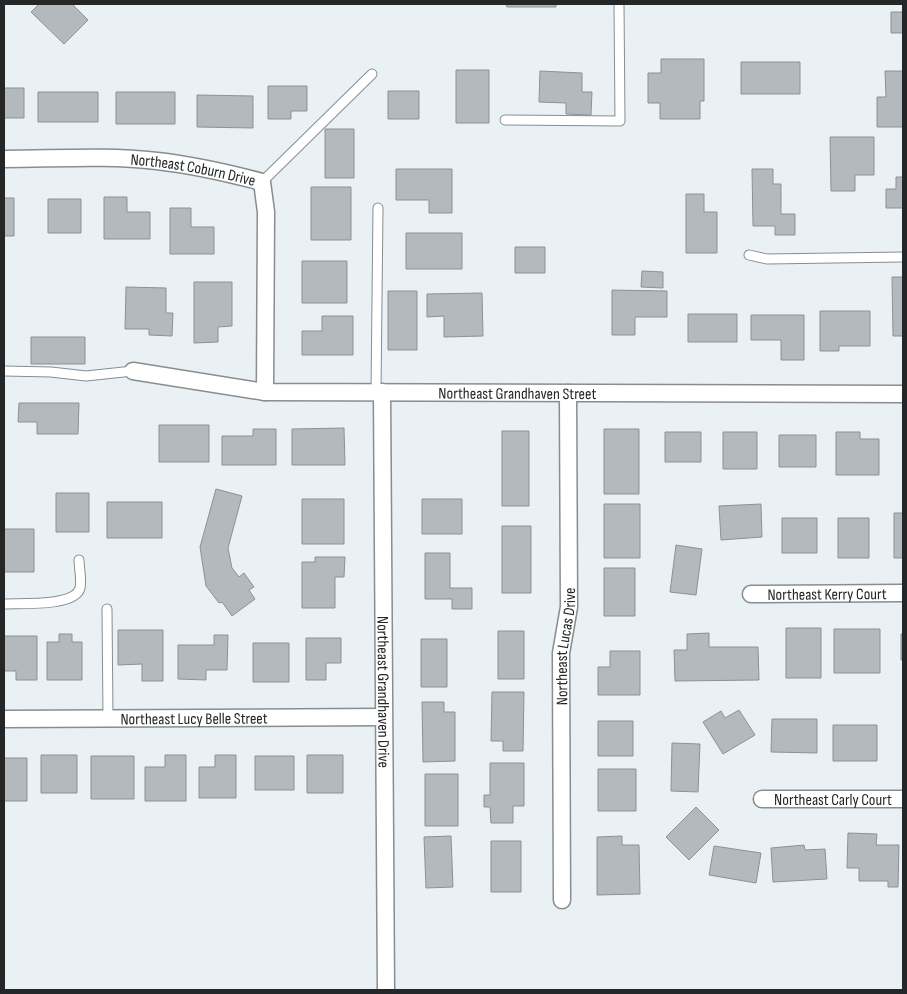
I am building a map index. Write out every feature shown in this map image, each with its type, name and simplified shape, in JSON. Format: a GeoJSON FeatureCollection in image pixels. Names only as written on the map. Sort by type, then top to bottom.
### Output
{"type":"FeatureCollection","features":[{"type":"Feature","properties":{"kind":"street","name":"Northeast Coburn Drive"},"geometry":{"type":"LineString","coordinates":[[4,159],[124,158],[158,161],[262,182],[266,212],[264,392]]}},
{"type":"Feature","properties":{"kind":"street","name":"Northeast Grandhaven Street"},"geometry":{"type":"LineString","coordinates":[[133,371],[264,392],[903,394]]}},
{"type":"Feature","properties":{"kind":"street","name":"Northeast Grandhaven Drive"},"geometry":{"type":"LineString","coordinates":[[379,392],[387,907],[386,990]]}},
{"type":"Feature","properties":{"kind":"street","name":"Northeast Lucas Drive"},"geometry":{"type":"LineString","coordinates":[[562,900],[562,653],[569,607],[568,393]]}},
{"type":"Feature","properties":{"kind":"street","name":"Northeast Kerry Court"},"geometry":{"type":"LineString","coordinates":[[751,594],[903,594]]}},
{"type":"Feature","properties":{"kind":"street","name":"Northeast Lucy Belle Street"},"geometry":{"type":"LineString","coordinates":[[4,719],[383,717]]}},
{"type":"Feature","properties":{"kind":"street","name":"Northeast Carly Court"},"geometry":{"type":"LineString","coordinates":[[762,799],[903,799]]}},
{"type":"Feature","properties":{"kind":"lane"},"geometry":{"type":"LineString","coordinates":[[505,120],[620,120],[619,4]]}},
{"type":"Feature","properties":{"kind":"lane"},"geometry":{"type":"LineString","coordinates":[[262,182],[372,74]]}},
{"type":"Feature","properties":{"kind":"lane"},"geometry":{"type":"LineString","coordinates":[[378,208],[379,392]]}},
{"type":"Feature","properties":{"kind":"lane"},"geometry":{"type":"LineString","coordinates":[[749,255],[767,259],[903,257]]}},
{"type":"Feature","properties":{"kind":"lane"},"geometry":{"type":"LineString","coordinates":[[4,371],[52,372],[86,376],[133,371]]}},
{"type":"Feature","properties":{"kind":"lane"},"geometry":{"type":"LineString","coordinates":[[4,604],[62,601],[74,596],[80,588],[79,560]]}},
{"type":"Feature","properties":{"kind":"lane"},"geometry":{"type":"LineString","coordinates":[[107,609],[108,718]]}},
{"type":"Feature","properties":{"kind":"building"},"geometry":{"type":"Polygon","coordinates":[[[39,4],[72,4],[88,20],[64,44],[31,12],[39,4]]]}},
{"type":"Feature","properties":{"kind":"building"},"geometry":{"type":"Polygon","coordinates":[[[506,4],[556,4],[556,7],[507,7],[506,4]]]}},
{"type":"Feature","properties":{"kind":"building"},"geometry":{"type":"Polygon","coordinates":[[[891,12],[903,12],[903,33],[891,33],[891,12]]]}},
{"type":"Feature","properties":{"kind":"building"},"geometry":{"type":"Polygon","coordinates":[[[661,59],[704,59],[704,101],[700,101],[700,119],[660,119],[660,103],[648,103],[648,73],[661,73],[661,59]]]}},
{"type":"Feature","properties":{"kind":"building"},"geometry":{"type":"Polygon","coordinates":[[[741,62],[800,62],[800,94],[741,94],[741,62]]]}},
{"type":"Feature","properties":{"kind":"building"},"geometry":{"type":"Polygon","coordinates":[[[456,70],[489,70],[489,123],[456,123],[456,70]]]}},
{"type":"Feature","properties":{"kind":"building"},"geometry":{"type":"Polygon","coordinates":[[[540,71],[582,73],[582,92],[592,92],[591,115],[566,114],[566,103],[539,102],[540,71]]]}},
{"type":"Feature","properties":{"kind":"building"},"geometry":{"type":"Polygon","coordinates":[[[885,71],[903,71],[903,127],[877,127],[877,97],[886,97],[885,71]]]}},
{"type":"Feature","properties":{"kind":"building"},"geometry":{"type":"Polygon","coordinates":[[[268,86],[307,86],[307,111],[291,111],[291,119],[268,119],[268,86]]]}},
{"type":"Feature","properties":{"kind":"building"},"geometry":{"type":"Polygon","coordinates":[[[4,88],[24,88],[24,118],[4,118],[4,88]]]}},
{"type":"Feature","properties":{"kind":"building"},"geometry":{"type":"Polygon","coordinates":[[[388,91],[419,91],[419,119],[388,119],[388,91]]]}},
{"type":"Feature","properties":{"kind":"building"},"geometry":{"type":"Polygon","coordinates":[[[38,92],[98,92],[98,122],[38,122],[38,92]]]}},
{"type":"Feature","properties":{"kind":"building"},"geometry":{"type":"Polygon","coordinates":[[[116,92],[175,92],[175,124],[116,124],[116,92]]]}},
{"type":"Feature","properties":{"kind":"building"},"geometry":{"type":"Polygon","coordinates":[[[197,95],[253,96],[253,128],[197,127],[197,95]]]}},
{"type":"Feature","properties":{"kind":"building"},"geometry":{"type":"Polygon","coordinates":[[[325,129],[354,129],[354,178],[325,178],[325,129]]]}},
{"type":"Feature","properties":{"kind":"building"},"geometry":{"type":"Polygon","coordinates":[[[830,137],[874,137],[874,175],[855,175],[855,191],[831,191],[830,137]]]}},
{"type":"Feature","properties":{"kind":"building"},"geometry":{"type":"Polygon","coordinates":[[[396,169],[452,169],[452,213],[429,213],[429,200],[396,200],[396,169]]]}},
{"type":"Feature","properties":{"kind":"building"},"geometry":{"type":"Polygon","coordinates":[[[752,169],[773,169],[773,184],[781,184],[781,214],[795,214],[795,235],[775,235],[775,226],[753,226],[752,169]]]}},
{"type":"Feature","properties":{"kind":"building"},"geometry":{"type":"Polygon","coordinates":[[[896,177],[903,177],[903,208],[886,208],[886,189],[896,189],[896,177]]]}},
{"type":"Feature","properties":{"kind":"building"},"geometry":{"type":"Polygon","coordinates":[[[311,187],[351,187],[351,240],[311,240],[311,187]]]}},
{"type":"Feature","properties":{"kind":"building"},"geometry":{"type":"Polygon","coordinates":[[[686,194],[704,194],[704,212],[717,212],[717,253],[686,253],[686,194]]]}},
{"type":"Feature","properties":{"kind":"building"},"geometry":{"type":"Polygon","coordinates":[[[104,197],[127,197],[127,212],[150,212],[150,239],[104,239],[104,197]]]}},
{"type":"Feature","properties":{"kind":"building"},"geometry":{"type":"Polygon","coordinates":[[[4,198],[14,198],[14,236],[4,236],[4,198]]]}},
{"type":"Feature","properties":{"kind":"building"},"geometry":{"type":"Polygon","coordinates":[[[48,199],[81,199],[81,233],[48,233],[48,199]]]}},
{"type":"Feature","properties":{"kind":"building"},"geometry":{"type":"Polygon","coordinates":[[[170,208],[191,208],[191,227],[214,227],[214,254],[170,254],[170,208]]]}},
{"type":"Feature","properties":{"kind":"building"},"geometry":{"type":"Polygon","coordinates":[[[406,233],[462,233],[462,269],[406,269],[406,233]]]}},
{"type":"Feature","properties":{"kind":"building"},"geometry":{"type":"Polygon","coordinates":[[[515,247],[545,247],[545,273],[515,273],[515,247]]]}},
{"type":"Feature","properties":{"kind":"building"},"geometry":{"type":"Polygon","coordinates":[[[302,261],[347,261],[347,303],[302,303],[302,261]]]}},
{"type":"Feature","properties":{"kind":"building"},"geometry":{"type":"Polygon","coordinates":[[[642,271],[663,272],[663,288],[641,287],[642,271]]]}},
{"type":"Feature","properties":{"kind":"building"},"geometry":{"type":"Polygon","coordinates":[[[892,277],[903,277],[903,336],[893,336],[892,277]]]}},
{"type":"Feature","properties":{"kind":"building"},"geometry":{"type":"Polygon","coordinates":[[[194,282],[232,282],[232,326],[218,327],[218,342],[194,343],[194,282]]]}},
{"type":"Feature","properties":{"kind":"building"},"geometry":{"type":"Polygon","coordinates":[[[126,287],[166,288],[166,313],[173,313],[172,336],[149,335],[149,329],[125,329],[126,287]]]}},
{"type":"Feature","properties":{"kind":"building"},"geometry":{"type":"Polygon","coordinates":[[[612,290],[667,291],[667,317],[635,317],[635,335],[612,335],[612,290]]]}},
{"type":"Feature","properties":{"kind":"building"},"geometry":{"type":"Polygon","coordinates":[[[388,291],[417,291],[417,350],[388,350],[388,291]]]}},
{"type":"Feature","properties":{"kind":"building"},"geometry":{"type":"Polygon","coordinates":[[[482,293],[483,336],[444,337],[444,316],[427,317],[427,294],[482,293]]]}},
{"type":"Feature","properties":{"kind":"building"},"geometry":{"type":"Polygon","coordinates":[[[820,311],[870,311],[870,346],[839,346],[839,351],[820,351],[820,311]]]}},
{"type":"Feature","properties":{"kind":"building"},"geometry":{"type":"Polygon","coordinates":[[[688,314],[737,314],[737,342],[688,342],[688,314]]]}},
{"type":"Feature","properties":{"kind":"building"},"geometry":{"type":"Polygon","coordinates":[[[751,315],[804,315],[804,360],[781,360],[781,340],[751,340],[751,315]]]}},
{"type":"Feature","properties":{"kind":"building"},"geometry":{"type":"Polygon","coordinates":[[[322,316],[353,316],[353,355],[302,355],[302,331],[322,331],[322,316]]]}},
{"type":"Feature","properties":{"kind":"building"},"geometry":{"type":"Polygon","coordinates":[[[31,337],[85,337],[85,364],[31,364],[31,337]]]}},
{"type":"Feature","properties":{"kind":"building"},"geometry":{"type":"Polygon","coordinates":[[[19,403],[79,403],[78,434],[37,434],[37,422],[18,422],[19,403]]]}},
{"type":"Feature","properties":{"kind":"building"},"geometry":{"type":"Polygon","coordinates":[[[159,425],[209,425],[209,462],[159,462],[159,425]]]}},
{"type":"Feature","properties":{"kind":"building"},"geometry":{"type":"Polygon","coordinates":[[[344,428],[345,465],[292,465],[292,429],[344,428]]]}},
{"type":"Feature","properties":{"kind":"building"},"geometry":{"type":"Polygon","coordinates":[[[253,429],[276,429],[276,465],[222,465],[222,436],[253,436],[253,429]]]}},
{"type":"Feature","properties":{"kind":"building"},"geometry":{"type":"Polygon","coordinates":[[[604,429],[639,429],[639,494],[604,494],[604,429]]]}},
{"type":"Feature","properties":{"kind":"building"},"geometry":{"type":"Polygon","coordinates":[[[502,431],[529,431],[529,506],[502,506],[502,431]]]}},
{"type":"Feature","properties":{"kind":"building"},"geometry":{"type":"Polygon","coordinates":[[[665,432],[701,432],[701,462],[665,462],[665,432]]]}},
{"type":"Feature","properties":{"kind":"building"},"geometry":{"type":"Polygon","coordinates":[[[723,432],[757,432],[757,469],[723,469],[723,432]]]}},
{"type":"Feature","properties":{"kind":"building"},"geometry":{"type":"Polygon","coordinates":[[[836,432],[860,432],[860,439],[879,439],[879,475],[836,475],[836,432]]]}},
{"type":"Feature","properties":{"kind":"building"},"geometry":{"type":"Polygon","coordinates":[[[779,435],[816,435],[816,467],[779,467],[779,435]]]}},
{"type":"Feature","properties":{"kind":"building"},"geometry":{"type":"Polygon","coordinates":[[[216,489],[242,496],[228,548],[232,568],[239,577],[244,573],[254,587],[249,590],[255,599],[232,616],[222,602],[219,603],[206,586],[200,547],[216,489]]]}},
{"type":"Feature","properties":{"kind":"building"},"geometry":{"type":"Polygon","coordinates":[[[56,493],[89,493],[89,532],[56,532],[56,493]]]}},
{"type":"Feature","properties":{"kind":"building"},"geometry":{"type":"Polygon","coordinates":[[[302,499],[344,499],[344,544],[302,544],[302,499]]]}},
{"type":"Feature","properties":{"kind":"building"},"geometry":{"type":"Polygon","coordinates":[[[422,499],[462,499],[462,534],[422,534],[422,499]]]}},
{"type":"Feature","properties":{"kind":"building"},"geometry":{"type":"Polygon","coordinates":[[[107,502],[162,502],[162,538],[107,538],[107,502]]]}},
{"type":"Feature","properties":{"kind":"building"},"geometry":{"type":"Polygon","coordinates":[[[604,504],[640,504],[640,558],[604,558],[604,504]]]}},
{"type":"Feature","properties":{"kind":"building"},"geometry":{"type":"Polygon","coordinates":[[[761,504],[762,537],[721,540],[719,506],[761,504]]]}},
{"type":"Feature","properties":{"kind":"building"},"geometry":{"type":"Polygon","coordinates":[[[894,513],[903,513],[903,558],[894,558],[894,513]]]}},
{"type":"Feature","properties":{"kind":"building"},"geometry":{"type":"Polygon","coordinates":[[[782,518],[817,518],[817,553],[782,553],[782,518]]]}},
{"type":"Feature","properties":{"kind":"building"},"geometry":{"type":"Polygon","coordinates":[[[838,518],[869,518],[869,558],[838,558],[838,518]]]}},
{"type":"Feature","properties":{"kind":"building"},"geometry":{"type":"Polygon","coordinates":[[[502,526],[531,526],[531,593],[502,593],[502,526]]]}},
{"type":"Feature","properties":{"kind":"building"},"geometry":{"type":"Polygon","coordinates":[[[4,529],[34,529],[34,572],[4,572],[4,529]]]}},
{"type":"Feature","properties":{"kind":"building"},"geometry":{"type":"Polygon","coordinates":[[[676,545],[702,549],[696,595],[670,592],[676,545]]]}},
{"type":"Feature","properties":{"kind":"building"},"geometry":{"type":"Polygon","coordinates":[[[425,553],[450,553],[450,588],[472,588],[472,609],[452,609],[452,599],[425,599],[425,553]]]}},
{"type":"Feature","properties":{"kind":"building"},"geometry":{"type":"Polygon","coordinates":[[[315,557],[345,557],[344,577],[335,577],[335,608],[302,608],[302,562],[315,562],[315,557]]]}},
{"type":"Feature","properties":{"kind":"building"},"geometry":{"type":"Polygon","coordinates":[[[604,568],[635,568],[635,616],[604,616],[604,568]]]}},
{"type":"Feature","properties":{"kind":"building"},"geometry":{"type":"Polygon","coordinates":[[[786,628],[821,628],[821,678],[786,678],[786,628]]]}},
{"type":"Feature","properties":{"kind":"building"},"geometry":{"type":"Polygon","coordinates":[[[834,629],[880,629],[880,673],[834,673],[834,629]]]}},
{"type":"Feature","properties":{"kind":"building"},"geometry":{"type":"Polygon","coordinates":[[[118,630],[163,630],[163,681],[142,681],[142,664],[118,665],[118,630]]]}},
{"type":"Feature","properties":{"kind":"building"},"geometry":{"type":"Polygon","coordinates":[[[498,631],[524,631],[524,679],[498,679],[498,631]]]}},
{"type":"Feature","properties":{"kind":"building"},"geometry":{"type":"Polygon","coordinates":[[[709,633],[709,647],[758,647],[759,680],[675,681],[674,650],[687,650],[687,634],[709,633]]]}},
{"type":"Feature","properties":{"kind":"building"},"geometry":{"type":"Polygon","coordinates":[[[59,634],[72,634],[72,642],[82,642],[82,680],[47,680],[47,642],[59,642],[59,634]]]}},
{"type":"Feature","properties":{"kind":"building"},"geometry":{"type":"Polygon","coordinates":[[[901,634],[903,634],[903,660],[901,660],[901,634]]]}},
{"type":"Feature","properties":{"kind":"building"},"geometry":{"type":"Polygon","coordinates":[[[214,635],[228,635],[227,670],[206,670],[206,680],[178,679],[178,645],[214,645],[214,635]]]}},
{"type":"Feature","properties":{"kind":"building"},"geometry":{"type":"Polygon","coordinates":[[[4,636],[37,636],[37,680],[16,680],[16,671],[4,671],[4,636]]]}},
{"type":"Feature","properties":{"kind":"building"},"geometry":{"type":"Polygon","coordinates":[[[306,638],[341,638],[341,663],[326,663],[326,680],[306,680],[306,638]]]}},
{"type":"Feature","properties":{"kind":"building"},"geometry":{"type":"Polygon","coordinates":[[[421,639],[447,639],[447,687],[421,687],[421,639]]]}},
{"type":"Feature","properties":{"kind":"building"},"geometry":{"type":"Polygon","coordinates":[[[253,643],[289,643],[289,682],[253,682],[253,643]]]}},
{"type":"Feature","properties":{"kind":"building"},"geometry":{"type":"Polygon","coordinates":[[[610,651],[640,651],[640,695],[598,695],[598,667],[610,667],[610,651]]]}},
{"type":"Feature","properties":{"kind":"building"},"geometry":{"type":"Polygon","coordinates":[[[492,692],[524,692],[523,751],[503,751],[503,741],[491,741],[492,692]]]}},
{"type":"Feature","properties":{"kind":"building"},"geometry":{"type":"Polygon","coordinates":[[[422,702],[444,702],[444,712],[455,712],[455,761],[423,762],[422,702]]]}},
{"type":"Feature","properties":{"kind":"building"},"geometry":{"type":"Polygon","coordinates":[[[739,710],[755,735],[723,754],[703,722],[721,711],[725,718],[739,710]]]}},
{"type":"Feature","properties":{"kind":"building"},"geometry":{"type":"Polygon","coordinates":[[[772,719],[817,719],[817,753],[771,752],[772,719]]]}},
{"type":"Feature","properties":{"kind":"building"},"geometry":{"type":"Polygon","coordinates":[[[598,721],[633,721],[633,756],[598,756],[598,721]]]}},
{"type":"Feature","properties":{"kind":"building"},"geometry":{"type":"Polygon","coordinates":[[[833,725],[877,725],[877,761],[833,761],[833,725]]]}},
{"type":"Feature","properties":{"kind":"building"},"geometry":{"type":"Polygon","coordinates":[[[672,743],[700,744],[698,792],[671,791],[672,743]]]}},
{"type":"Feature","properties":{"kind":"building"},"geometry":{"type":"Polygon","coordinates":[[[41,755],[77,755],[77,793],[41,793],[41,755]]]}},
{"type":"Feature","properties":{"kind":"building"},"geometry":{"type":"Polygon","coordinates":[[[165,755],[186,755],[186,801],[145,801],[145,767],[165,767],[165,755]]]}},
{"type":"Feature","properties":{"kind":"building"},"geometry":{"type":"Polygon","coordinates":[[[215,755],[236,755],[236,798],[199,798],[199,767],[215,767],[215,755]]]}},
{"type":"Feature","properties":{"kind":"building"},"geometry":{"type":"Polygon","coordinates":[[[307,755],[343,755],[343,793],[307,793],[307,755]]]}},
{"type":"Feature","properties":{"kind":"building"},"geometry":{"type":"Polygon","coordinates":[[[91,756],[134,756],[134,799],[91,799],[91,756]]]}},
{"type":"Feature","properties":{"kind":"building"},"geometry":{"type":"Polygon","coordinates":[[[255,756],[294,756],[294,790],[255,790],[255,756]]]}},
{"type":"Feature","properties":{"kind":"building"},"geometry":{"type":"Polygon","coordinates":[[[4,758],[27,758],[27,801],[4,801],[4,758]]]}},
{"type":"Feature","properties":{"kind":"building"},"geometry":{"type":"Polygon","coordinates":[[[490,763],[524,763],[524,806],[513,806],[513,823],[491,823],[490,807],[484,807],[484,795],[490,795],[490,763]]]}},
{"type":"Feature","properties":{"kind":"building"},"geometry":{"type":"Polygon","coordinates":[[[598,769],[636,769],[636,811],[598,811],[598,769]]]}},
{"type":"Feature","properties":{"kind":"building"},"geometry":{"type":"Polygon","coordinates":[[[425,774],[458,774],[458,826],[425,826],[425,774]]]}},
{"type":"Feature","properties":{"kind":"building"},"geometry":{"type":"Polygon","coordinates":[[[696,807],[719,830],[689,860],[666,837],[696,807]]]}},
{"type":"Feature","properties":{"kind":"building"},"geometry":{"type":"Polygon","coordinates":[[[848,833],[877,834],[876,845],[899,845],[898,887],[888,887],[888,881],[859,881],[859,868],[847,868],[848,833]]]}},
{"type":"Feature","properties":{"kind":"building"},"geometry":{"type":"Polygon","coordinates":[[[451,836],[453,887],[426,888],[424,837],[451,836]]]}},
{"type":"Feature","properties":{"kind":"building"},"geometry":{"type":"Polygon","coordinates":[[[622,836],[622,845],[639,845],[640,894],[597,895],[597,837],[622,836]]]}},
{"type":"Feature","properties":{"kind":"building"},"geometry":{"type":"Polygon","coordinates":[[[491,841],[521,841],[521,892],[491,892],[491,841]]]}},
{"type":"Feature","properties":{"kind":"building"},"geometry":{"type":"Polygon","coordinates":[[[804,845],[805,850],[825,849],[827,879],[773,882],[771,848],[804,845]]]}},
{"type":"Feature","properties":{"kind":"building"},"geometry":{"type":"Polygon","coordinates":[[[714,846],[761,853],[756,883],[709,875],[714,846]]]}}]}
